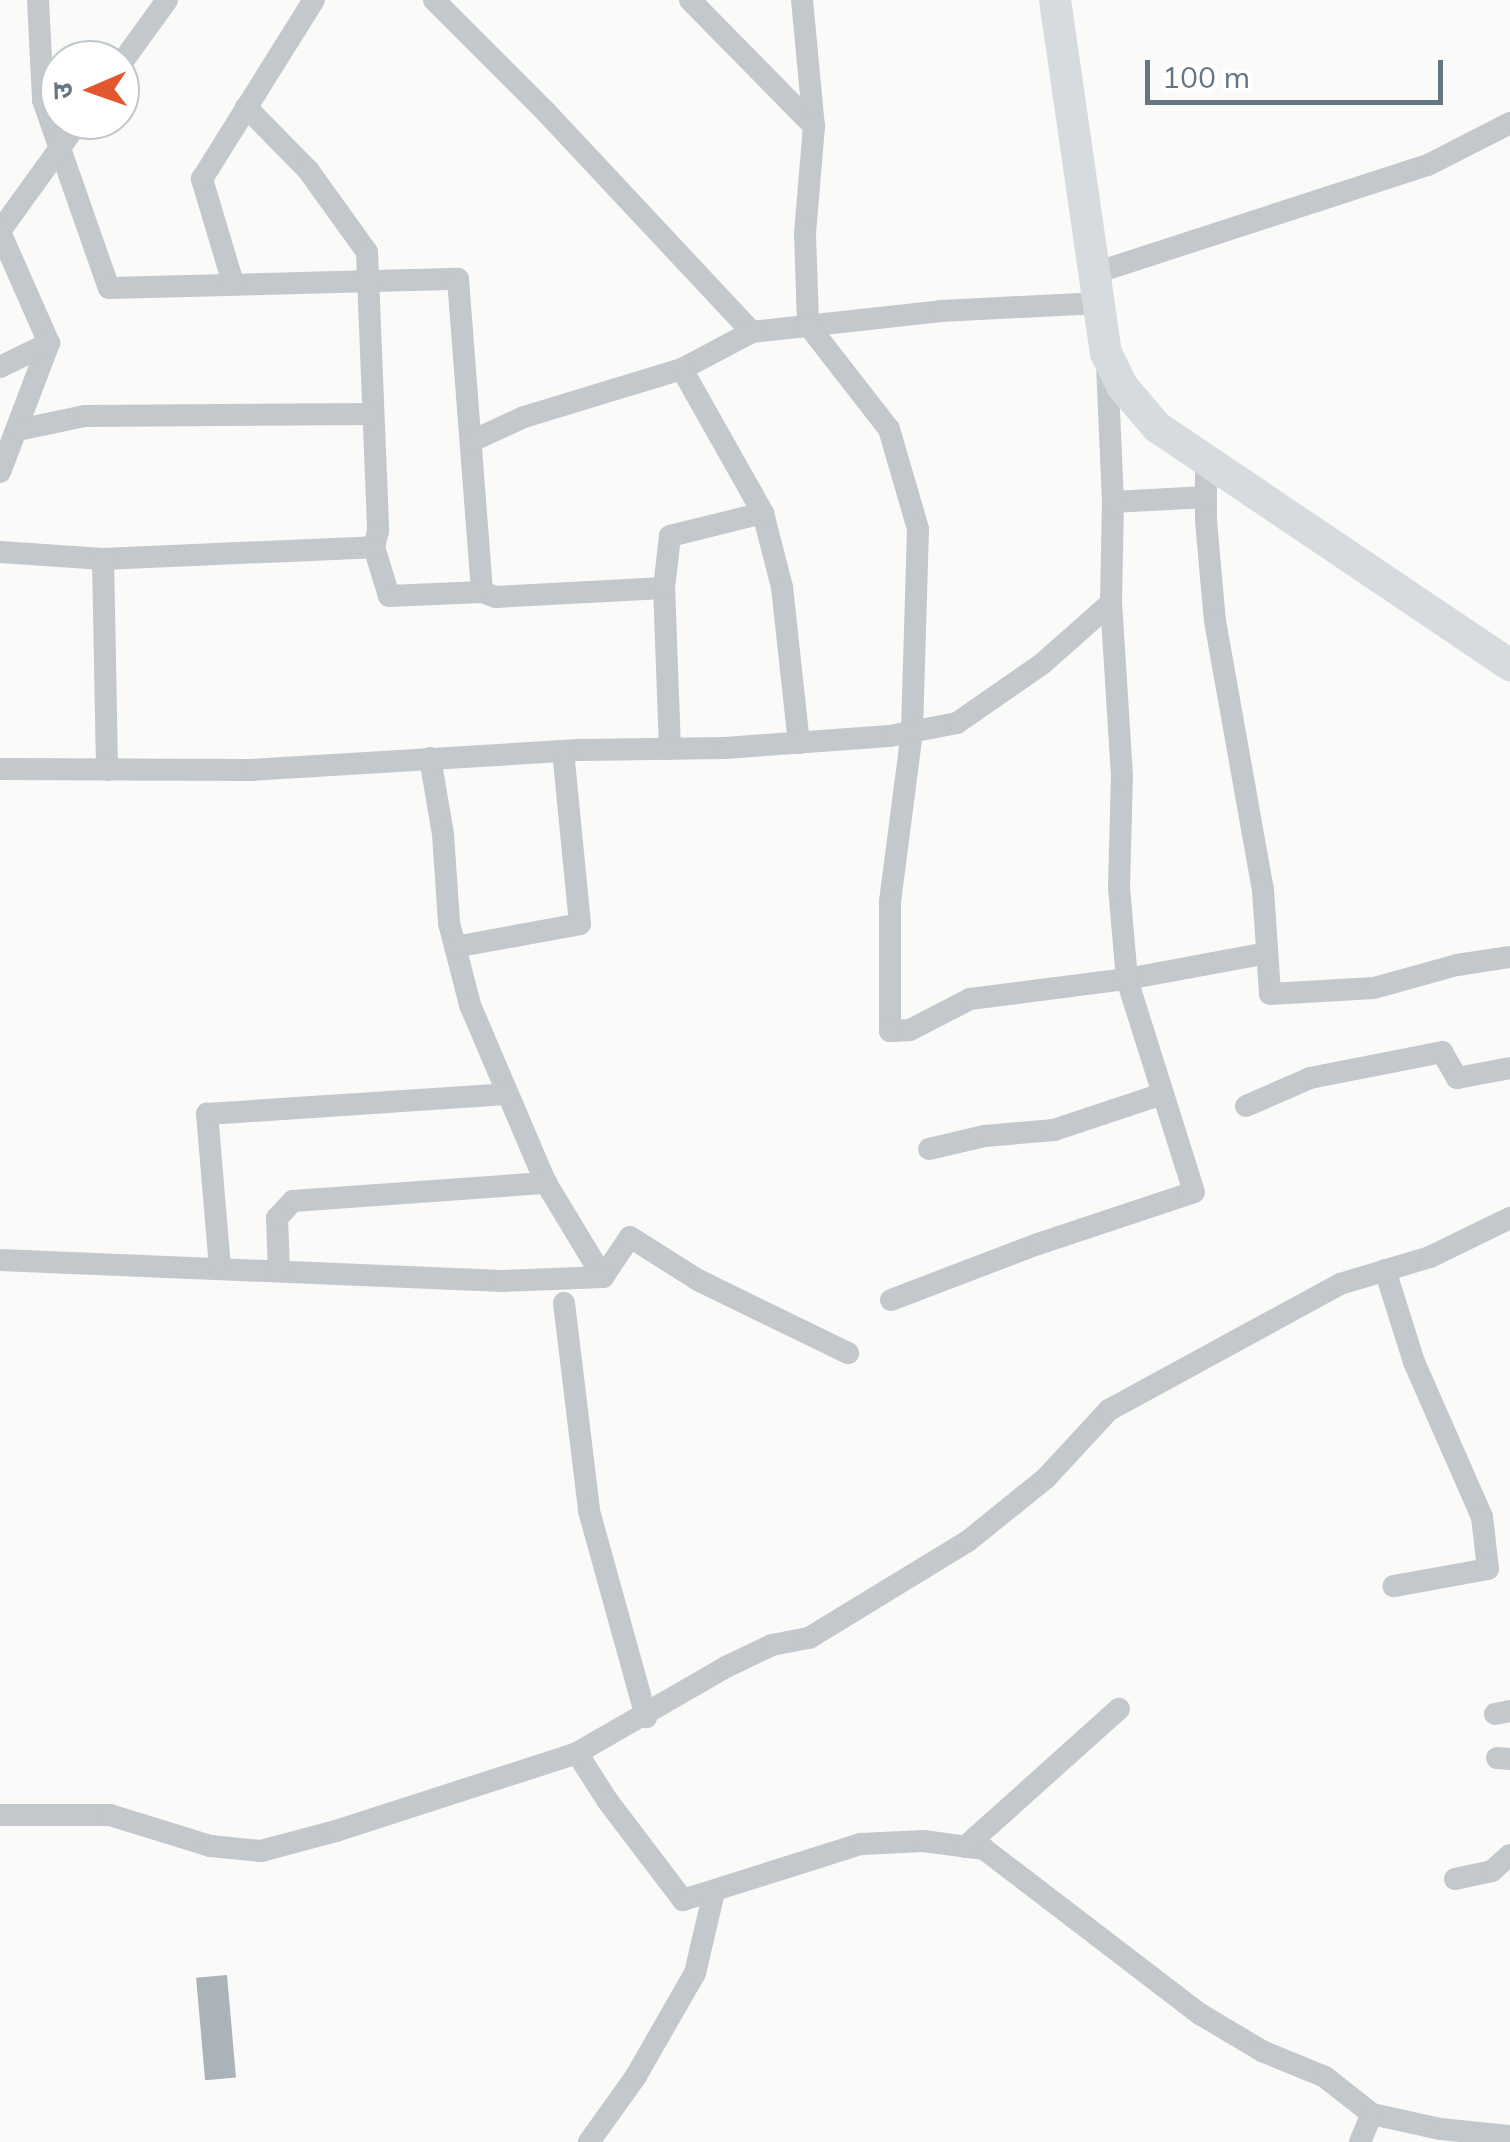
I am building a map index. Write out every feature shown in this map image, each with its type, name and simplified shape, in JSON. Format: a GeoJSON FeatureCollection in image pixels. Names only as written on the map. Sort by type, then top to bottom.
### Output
{"type":"FeatureCollection","features":[{"type":"Feature","properties":{"kind":"main road"},"geometry":{"type":"LineString","coordinates":[[1055,0],[1106,353],[1122,386],[1157,427],[1510,665]]}},
{"type":"Feature","properties":{"kind":"street"},"geometry":{"type":"LineString","coordinates":[[38,0],[43,100],[109,288],[366,278],[458,279],[474,440],[482,592]]}},
{"type":"Feature","properties":{"kind":"street"},"geometry":{"type":"LineString","coordinates":[[138,40],[167,0]]}},
{"type":"Feature","properties":{"kind":"street"},"geometry":{"type":"LineString","coordinates":[[233,283],[202,179],[314,0]]}},
{"type":"Feature","properties":{"kind":"street"},"geometry":{"type":"LineString","coordinates":[[434,0],[546,112],[752,332]]}},
{"type":"Feature","properties":{"kind":"street"},"geometry":{"type":"LineString","coordinates":[[690,0],[814,126]]}},
{"type":"Feature","properties":{"kind":"street"},"geometry":{"type":"LineString","coordinates":[[802,0],[814,126],[805,232],[808,325],[889,429],[918,529],[912,732],[890,901],[890,1030],[910,1030],[970,999],[1128,979],[1267,953]]}},
{"type":"Feature","properties":{"kind":"street"},"geometry":{"type":"LineString","coordinates":[[246,107],[308,170],[367,252],[378,531],[374,546],[389,596],[482,592],[496,597],[664,588]]}},
{"type":"Feature","properties":{"kind":"street"},"geometry":{"type":"LineString","coordinates":[[474,440],[524,417],[682,370],[752,332],[941,311],[1097,288],[1428,165],[1510,123]]}},
{"type":"Feature","properties":{"kind":"street"},"geometry":{"type":"LineString","coordinates":[[0,472],[49,343],[0,231],[65,140]]}},
{"type":"Feature","properties":{"kind":"street"},"geometry":{"type":"LineString","coordinates":[[0,367],[49,343]]}},
{"type":"Feature","properties":{"kind":"street"},"geometry":{"type":"LineString","coordinates":[[891,1300],[1086,1226],[1194,1192],[1128,979],[1119,888],[1122,776],[1111,603],[1113,502],[1106,353]]}},
{"type":"Feature","properties":{"kind":"street"},"geometry":{"type":"LineString","coordinates":[[682,370],[763,513],[782,587],[798,743]]}},
{"type":"Feature","properties":{"kind":"street"},"geometry":{"type":"LineString","coordinates":[[18,430],[86,416],[371,414]]}},
{"type":"Feature","properties":{"kind":"street"},"geometry":{"type":"LineString","coordinates":[[1206,460],[1215,621],[1263,890],[1270,994],[1374,988],[1456,965],[1510,957]]}},
{"type":"Feature","properties":{"kind":"street"},"geometry":{"type":"LineString","coordinates":[[1113,502],[1206,497]]}},
{"type":"Feature","properties":{"kind":"street"},"geometry":{"type":"LineString","coordinates":[[670,749],[664,588],[670,536],[763,513]]}},
{"type":"Feature","properties":{"kind":"street"},"geometry":{"type":"LineString","coordinates":[[0,552],[103,559],[374,546]]}},
{"type":"Feature","properties":{"kind":"street"},"geometry":{"type":"LineString","coordinates":[[103,559],[107,770]]}},
{"type":"Feature","properties":{"kind":"street"},"geometry":{"type":"LineString","coordinates":[[0,769],[252,770],[563,751],[798,743],[912,732],[957,723],[1042,664],[1111,603]]}},
{"type":"Feature","properties":{"kind":"street"},"geometry":{"type":"LineString","coordinates":[[455,947],[580,924],[563,751]]}},
{"type":"Feature","properties":{"kind":"street"},"geometry":{"type":"LineString","coordinates":[[430,758],[455,947],[470,1005],[546,1183],[603,1277]]}},
{"type":"Feature","properties":{"kind":"street"},"geometry":{"type":"LineString","coordinates":[[1246,1106],[1310,1078],[1442,1052],[1456,1078],[1510,1068]]}},
{"type":"Feature","properties":{"kind":"street"},"geometry":{"type":"LineString","coordinates":[[220,1268],[207,1114],[506,1094]]}},
{"type":"Feature","properties":{"kind":"street"},"geometry":{"type":"LineString","coordinates":[[929,1149],[985,1136],[1054,1130],[1162,1094]]}},
{"type":"Feature","properties":{"kind":"street"},"geometry":{"type":"LineString","coordinates":[[279,1270],[277,1218],[293,1201],[546,1183]]}},
{"type":"Feature","properties":{"kind":"street"},"geometry":{"type":"LineString","coordinates":[[0,1815],[110,1814],[210,1846],[261,1850],[336,1831],[577,1753],[646,1717],[726,1667],[772,1645],[809,1638],[968,1541],[1046,1478],[1109,1410],[1340,1284],[1430,1258],[1510,1218]]}},
{"type":"Feature","properties":{"kind":"street"},"geometry":{"type":"LineString","coordinates":[[603,1277],[630,1237],[698,1280],[848,1353]]}},
{"type":"Feature","properties":{"kind":"street"},"geometry":{"type":"LineString","coordinates":[[0,1260],[502,1281],[603,1277]]}},
{"type":"Feature","properties":{"kind":"street"},"geometry":{"type":"LineString","coordinates":[[1385,1270],[1414,1362],[1482,1517],[1488,1568],[1394,1586]]}},
{"type":"Feature","properties":{"kind":"street"},"geometry":{"type":"LineString","coordinates":[[564,1303],[589,1511],[646,1717]]}},
{"type":"Feature","properties":{"kind":"street"},"geometry":{"type":"LineString","coordinates":[[965,1847],[1041,1774],[1119,1710]]}},
{"type":"Feature","properties":{"kind":"street"},"geometry":{"type":"LineString","coordinates":[[577,1753],[607,1800],[684,1900],[862,1844],[923,1841],[984,1849],[1200,2014],[1262,2050],[1325,2077],[1372,2114],[1440,2129],[1510,2136]]}},
{"type":"Feature","properties":{"kind":"street"},"geometry":{"type":"LineString","coordinates":[[1455,1880],[1492,1871],[1510,1855]]}},
{"type":"Feature","properties":{"kind":"street"},"geometry":{"type":"LineString","coordinates":[[589,2142],[636,2076],[695,1972],[714,1892]]}},
{"type":"Feature","properties":{"kind":"street"},"geometry":{"type":"LineString","coordinates":[[1360,2142],[1372,2114]]}},
{"type":"Feature","properties":{"kind":"building"},"geometry":{"type":"Polygon","coordinates":[[[227,1975],[236,2078],[205,2080],[196,1978],[227,1975]]]}}]}
